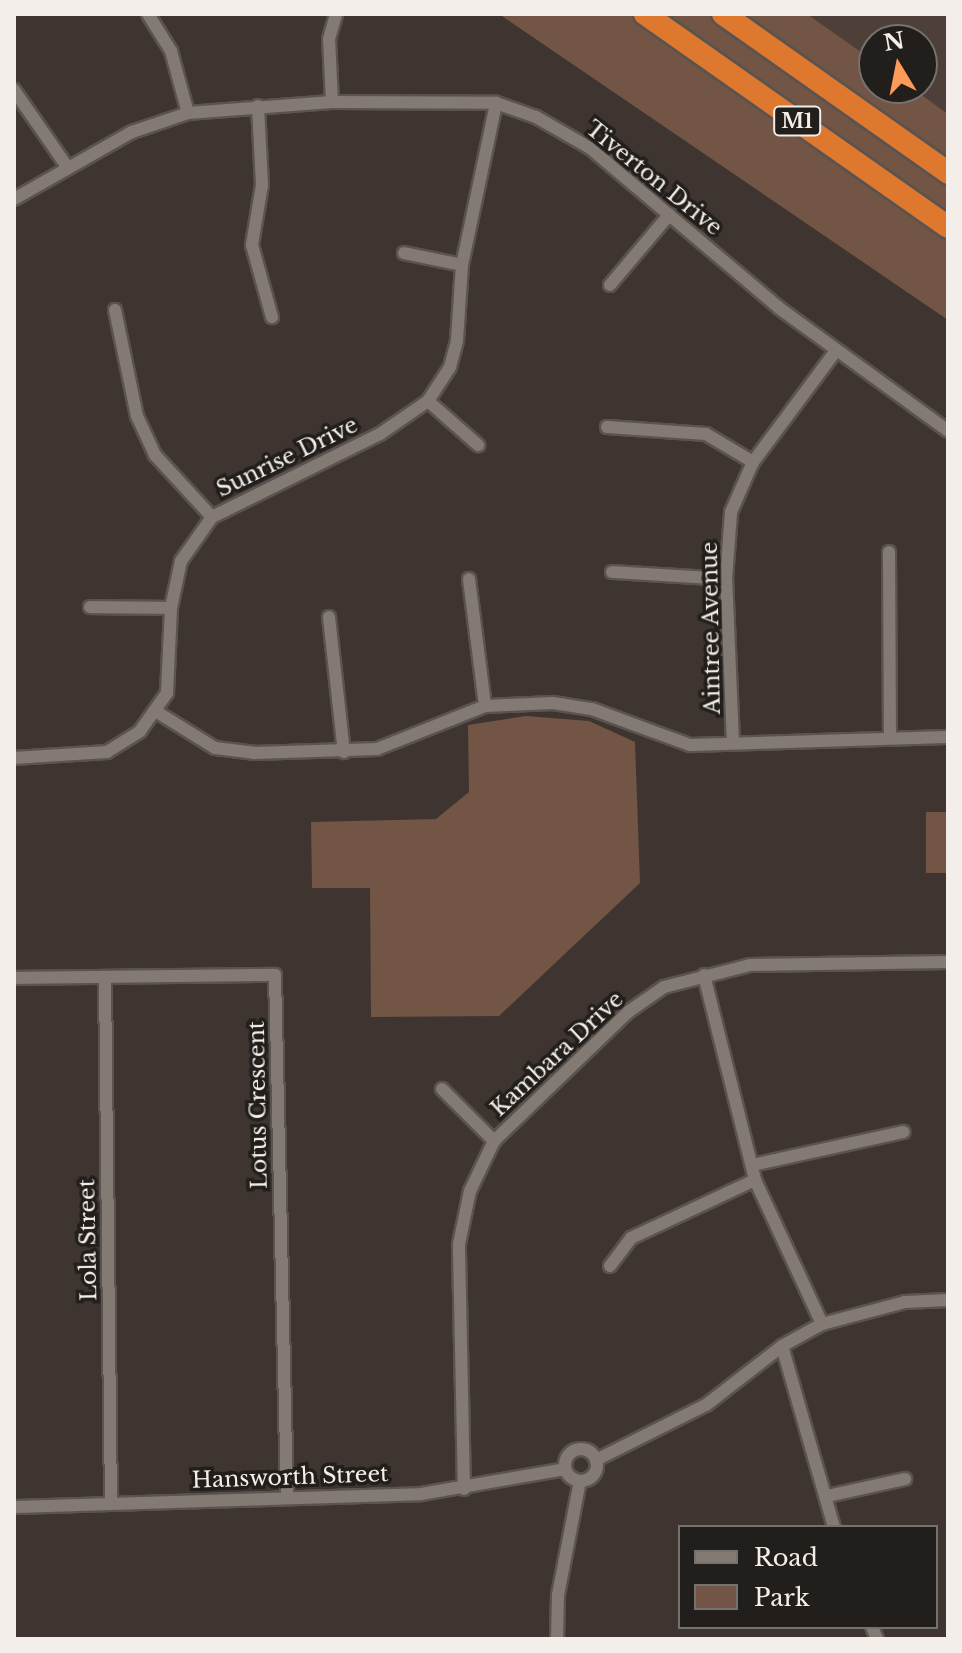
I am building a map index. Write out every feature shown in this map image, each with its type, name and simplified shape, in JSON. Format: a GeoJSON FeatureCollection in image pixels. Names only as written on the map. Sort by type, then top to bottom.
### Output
{"type":"FeatureCollection","features":[{"type":"Feature","properties":{"kind":"highway"},"geometry":{"type":"LineString","coordinates":[[637,14],[674,34]]}},
{"type":"Feature","properties":{"kind":"highway","name":"M1"},"geometry":{"type":"LineString","coordinates":[[645,14],[948,227]]}},
{"type":"Feature","properties":{"kind":"highway","name":"M1"},"geometry":{"type":"LineString","coordinates":[[723,14],[948,173]]}},
{"type":"Feature","properties":{"kind":"street"},"geometry":{"type":"LineString","coordinates":[[148,14],[171,51],[188,113]]}},
{"type":"Feature","properties":{"kind":"street"},"geometry":{"type":"LineString","coordinates":[[332,102],[329,39],[336,14]]}},
{"type":"Feature","properties":{"kind":"street"},"geometry":{"type":"LineString","coordinates":[[14,90],[68,168]]}},
{"type":"Feature","properties":{"kind":"street","name":"Tiverton Drive"},"geometry":{"type":"LineString","coordinates":[[14,199],[132,132],[188,113],[332,102],[496,103],[536,117],[590,148],[835,352],[948,431]]}},
{"type":"Feature","properties":{"kind":"street","name":"Sunrise Drive"},"geometry":{"type":"LineString","coordinates":[[157,712],[173,668],[171,608],[181,561],[212,517],[380,434],[428,401],[450,367],[457,340],[462,265],[496,103]]}},
{"type":"Feature","properties":{"kind":"street"},"geometry":{"type":"LineString","coordinates":[[258,106],[262,185],[252,245],[272,317]]}},
{"type":"Feature","properties":{"kind":"street"},"geometry":{"type":"LineString","coordinates":[[610,285],[669,215]]}},
{"type":"Feature","properties":{"kind":"street"},"geometry":{"type":"LineString","coordinates":[[404,253],[462,265]]}},
{"type":"Feature","properties":{"kind":"street"},"geometry":{"type":"LineString","coordinates":[[115,310],[137,416],[149,442],[212,517]]}},
{"type":"Feature","properties":{"kind":"street","name":"Aintree Avenue"},"geometry":{"type":"LineString","coordinates":[[733,743],[726,579],[731,512],[753,462],[835,352]]}},
{"type":"Feature","properties":{"kind":"street"},"geometry":{"type":"LineString","coordinates":[[428,401],[478,445]]}},
{"type":"Feature","properties":{"kind":"street"},"geometry":{"type":"LineString","coordinates":[[607,427],[706,434],[753,462]]}},
{"type":"Feature","properties":{"kind":"street"},"geometry":{"type":"LineString","coordinates":[[889,552],[890,738]]}},
{"type":"Feature","properties":{"kind":"street"},"geometry":{"type":"LineString","coordinates":[[612,572],[726,579]]}},
{"type":"Feature","properties":{"kind":"street"},"geometry":{"type":"LineString","coordinates":[[469,579],[485,706]]}},
{"type":"Feature","properties":{"kind":"street"},"geometry":{"type":"LineString","coordinates":[[90,607],[171,608]]}},
{"type":"Feature","properties":{"kind":"street"},"geometry":{"type":"LineString","coordinates":[[329,617],[344,752]]}},
{"type":"Feature","properties":{"kind":"street"},"geometry":{"type":"LineString","coordinates":[[14,758],[107,752],[157,712],[215,748],[344,752],[410,738],[485,706],[592,709],[690,745],[948,737]]}},
{"type":"Feature","properties":{"kind":"street","name":"Kambara Drive"},"geometry":{"type":"LineString","coordinates":[[464,1489],[459,1244],[470,1191],[494,1141],[628,1012],[664,987],[750,965],[948,962]]}},
{"type":"Feature","properties":{"kind":"street","name":"Lotus Crescent"},"geometry":{"type":"LineString","coordinates":[[14,978],[275,975],[287,1497]]}},
{"type":"Feature","properties":{"kind":"street"},"geometry":{"type":"LineString","coordinates":[[704,975],[755,1180],[822,1324]]}},
{"type":"Feature","properties":{"kind":"street","name":"Lola Street"},"geometry":{"type":"LineString","coordinates":[[105,977],[111,1503]]}},
{"type":"Feature","properties":{"kind":"street"},"geometry":{"type":"LineString","coordinates":[[442,1089],[494,1141]]}},
{"type":"Feature","properties":{"kind":"street"},"geometry":{"type":"LineString","coordinates":[[752,1165],[903,1132]]}},
{"type":"Feature","properties":{"kind":"street"},"geometry":{"type":"LineString","coordinates":[[610,1266],[631,1238],[755,1180]]}},
{"type":"Feature","properties":{"kind":"street"},"geometry":{"type":"LineString","coordinates":[[580,1481],[593,1476],[596,1460],[706,1405],[782,1346],[822,1324],[905,1302],[948,1300]]}},
{"type":"Feature","properties":{"kind":"street"},"geometry":{"type":"LineString","coordinates":[[782,1346],[827,1496],[829,1525]]}},
{"type":"Feature","properties":{"kind":"street","name":"Hansworth Street"},"geometry":{"type":"LineString","coordinates":[[14,1507],[464,1489],[565,1469],[576,1450],[596,1460]]}},
{"type":"Feature","properties":{"kind":"street"},"geometry":{"type":"LineString","coordinates":[[565,1469],[580,1481]]}},
{"type":"Feature","properties":{"kind":"street"},"geometry":{"type":"LineString","coordinates":[[827,1496],[905,1479]]}},
{"type":"Feature","properties":{"kind":"street"},"geometry":{"type":"LineString","coordinates":[[557,1639],[558,1595],[580,1481]]}},
{"type":"Feature","properties":{"kind":"shaded area"},"geometry":{"type":"Polygon","coordinates":[[[807,14],[948,14],[948,114],[934,104],[938,104],[938,24],[858,24],[858,50],[807,14]]]}},
{"type":"Feature","properties":{"kind":"green space"},"geometry":{"type":"Polygon","coordinates":[[[499,14],[807,14],[858,50],[858,104],[934,104],[948,114],[948,320],[499,14]]]}},
{"type":"Feature","properties":{"kind":"green space"},"geometry":{"type":"Polygon","coordinates":[[[526,716],[589,721],[635,742],[640,883],[499,1016],[371,1017],[370,888],[312,888],[311,822],[436,819],[469,792],[468,725],[526,716]]]}},
{"type":"Feature","properties":{"kind":"green space"},"geometry":{"type":"Polygon","coordinates":[[[926,812],[948,812],[948,873],[926,873],[926,812]]]}}]}
